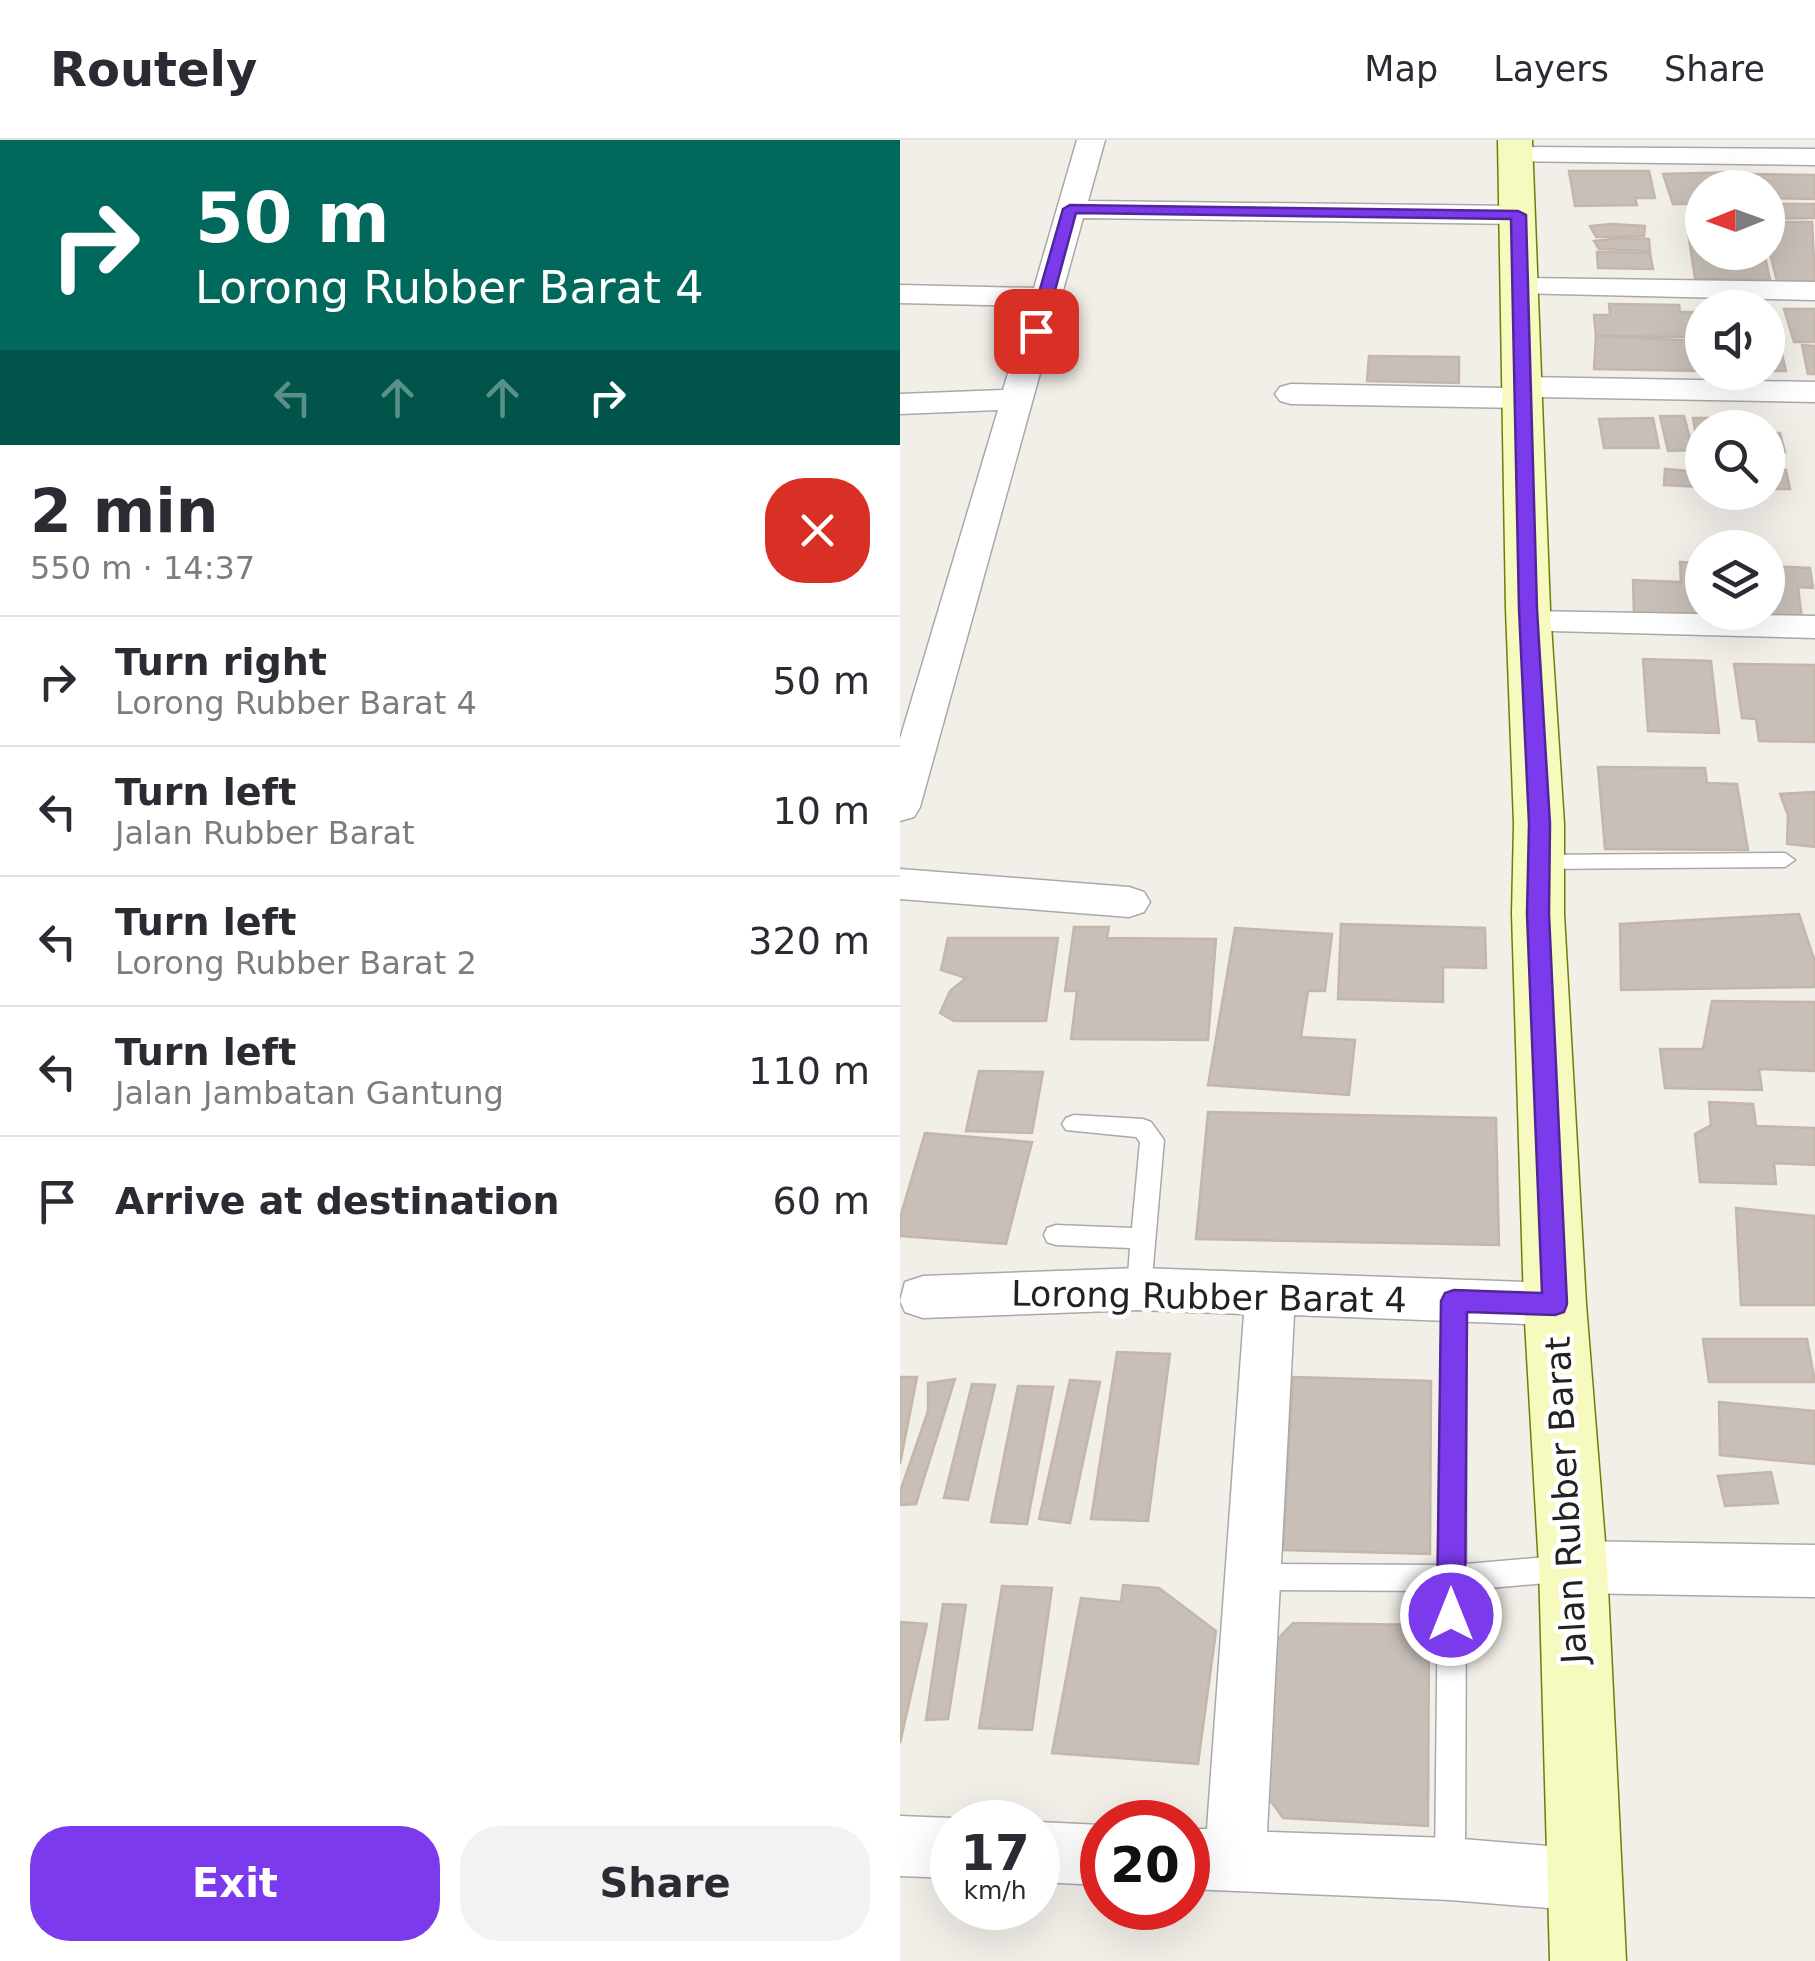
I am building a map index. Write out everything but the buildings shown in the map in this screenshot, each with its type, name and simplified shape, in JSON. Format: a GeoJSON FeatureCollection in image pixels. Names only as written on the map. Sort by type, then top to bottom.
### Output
{"type":"FeatureCollection","features":[{"type":"Feature","properties":{"kind":"main road","name":"Jalan Rubber Barat"},"geometry":{"type":"LineString","coordinates":[[1515,148],[1540,862],[1538,914],[1555,1304],[1573,1568],[1588,1961]]}},
{"type":"Feature","properties":{"kind":"street"},"geometry":{"type":"LineString","coordinates":[[900,807],[1090,140]]}},
{"type":"Feature","properties":{"kind":"street"},"geometry":{"type":"LineString","coordinates":[[1515,148],[1815,157]]}},
{"type":"Feature","properties":{"kind":"street"},"geometry":{"type":"LineString","coordinates":[[1070,209],[1518,215]]}},
{"type":"Feature","properties":{"kind":"street"},"geometry":{"type":"LineString","coordinates":[[1522,286],[1815,292]]}},
{"type":"Feature","properties":{"kind":"street"},"geometry":{"type":"LineString","coordinates":[[900,294],[1044,297]]}},
{"type":"Feature","properties":{"kind":"street"},"geometry":{"type":"LineString","coordinates":[[1291,394],[1815,392]]}},
{"type":"Feature","properties":{"kind":"street"},"geometry":{"type":"LineString","coordinates":[[900,404],[1019,398]]}},
{"type":"Feature","properties":{"kind":"street"},"geometry":{"type":"LineString","coordinates":[[1530,622],[1815,627]]}},
{"type":"Feature","properties":{"kind":"street"},"geometry":{"type":"LineString","coordinates":[[900,884],[1130,902]]}},
{"type":"Feature","properties":{"kind":"street","name":"Lorong Rubber Barat 4"},"geometry":{"type":"LineString","coordinates":[[922,1297],[1140,1289],[1555,1304]]}},
{"type":"Feature","properties":{"kind":"street"},"geometry":{"type":"LineString","coordinates":[[1270,1291],[1253,1578],[1211,1860],[1450,1869],[1584,1880]]}},
{"type":"Feature","properties":{"kind":"street"},"geometry":{"type":"LineString","coordinates":[[1573,1568],[1815,1571]]}},
{"type":"Feature","properties":{"kind":"street"},"geometry":{"type":"LineString","coordinates":[[900,1846],[930,1847]]}},
{"type":"Feature","properties":{"kind":"lane"},"geometry":{"type":"LineString","coordinates":[[1540,862],[1785,860]]}},
{"type":"Feature","properties":{"kind":"lane"},"geometry":{"type":"LineString","coordinates":[[1074,1124],[1143,1128],[1152,1140],[1141,1238],[1140,1289]]}},
{"type":"Feature","properties":{"kind":"lane"},"geometry":{"type":"LineString","coordinates":[[1056,1235],[1141,1238]]}},
{"type":"Feature","properties":{"kind":"lane"},"geometry":{"type":"LineString","coordinates":[[1450,1869],[1454,1301]]}},
{"type":"Feature","properties":{"kind":"lane"},"geometry":{"type":"LineString","coordinates":[[1253,1578],[1452,1578],[1573,1568]]}},
{"type":"Feature","properties":{"kind":"route"},"geometry":{"type":"LineString","coordinates":[[1036,331],[1070,209],[1518,215],[1528,609],[1540,824],[1538,914],[1555,1304],[1454,1301],[1451,1615]]}}]}
